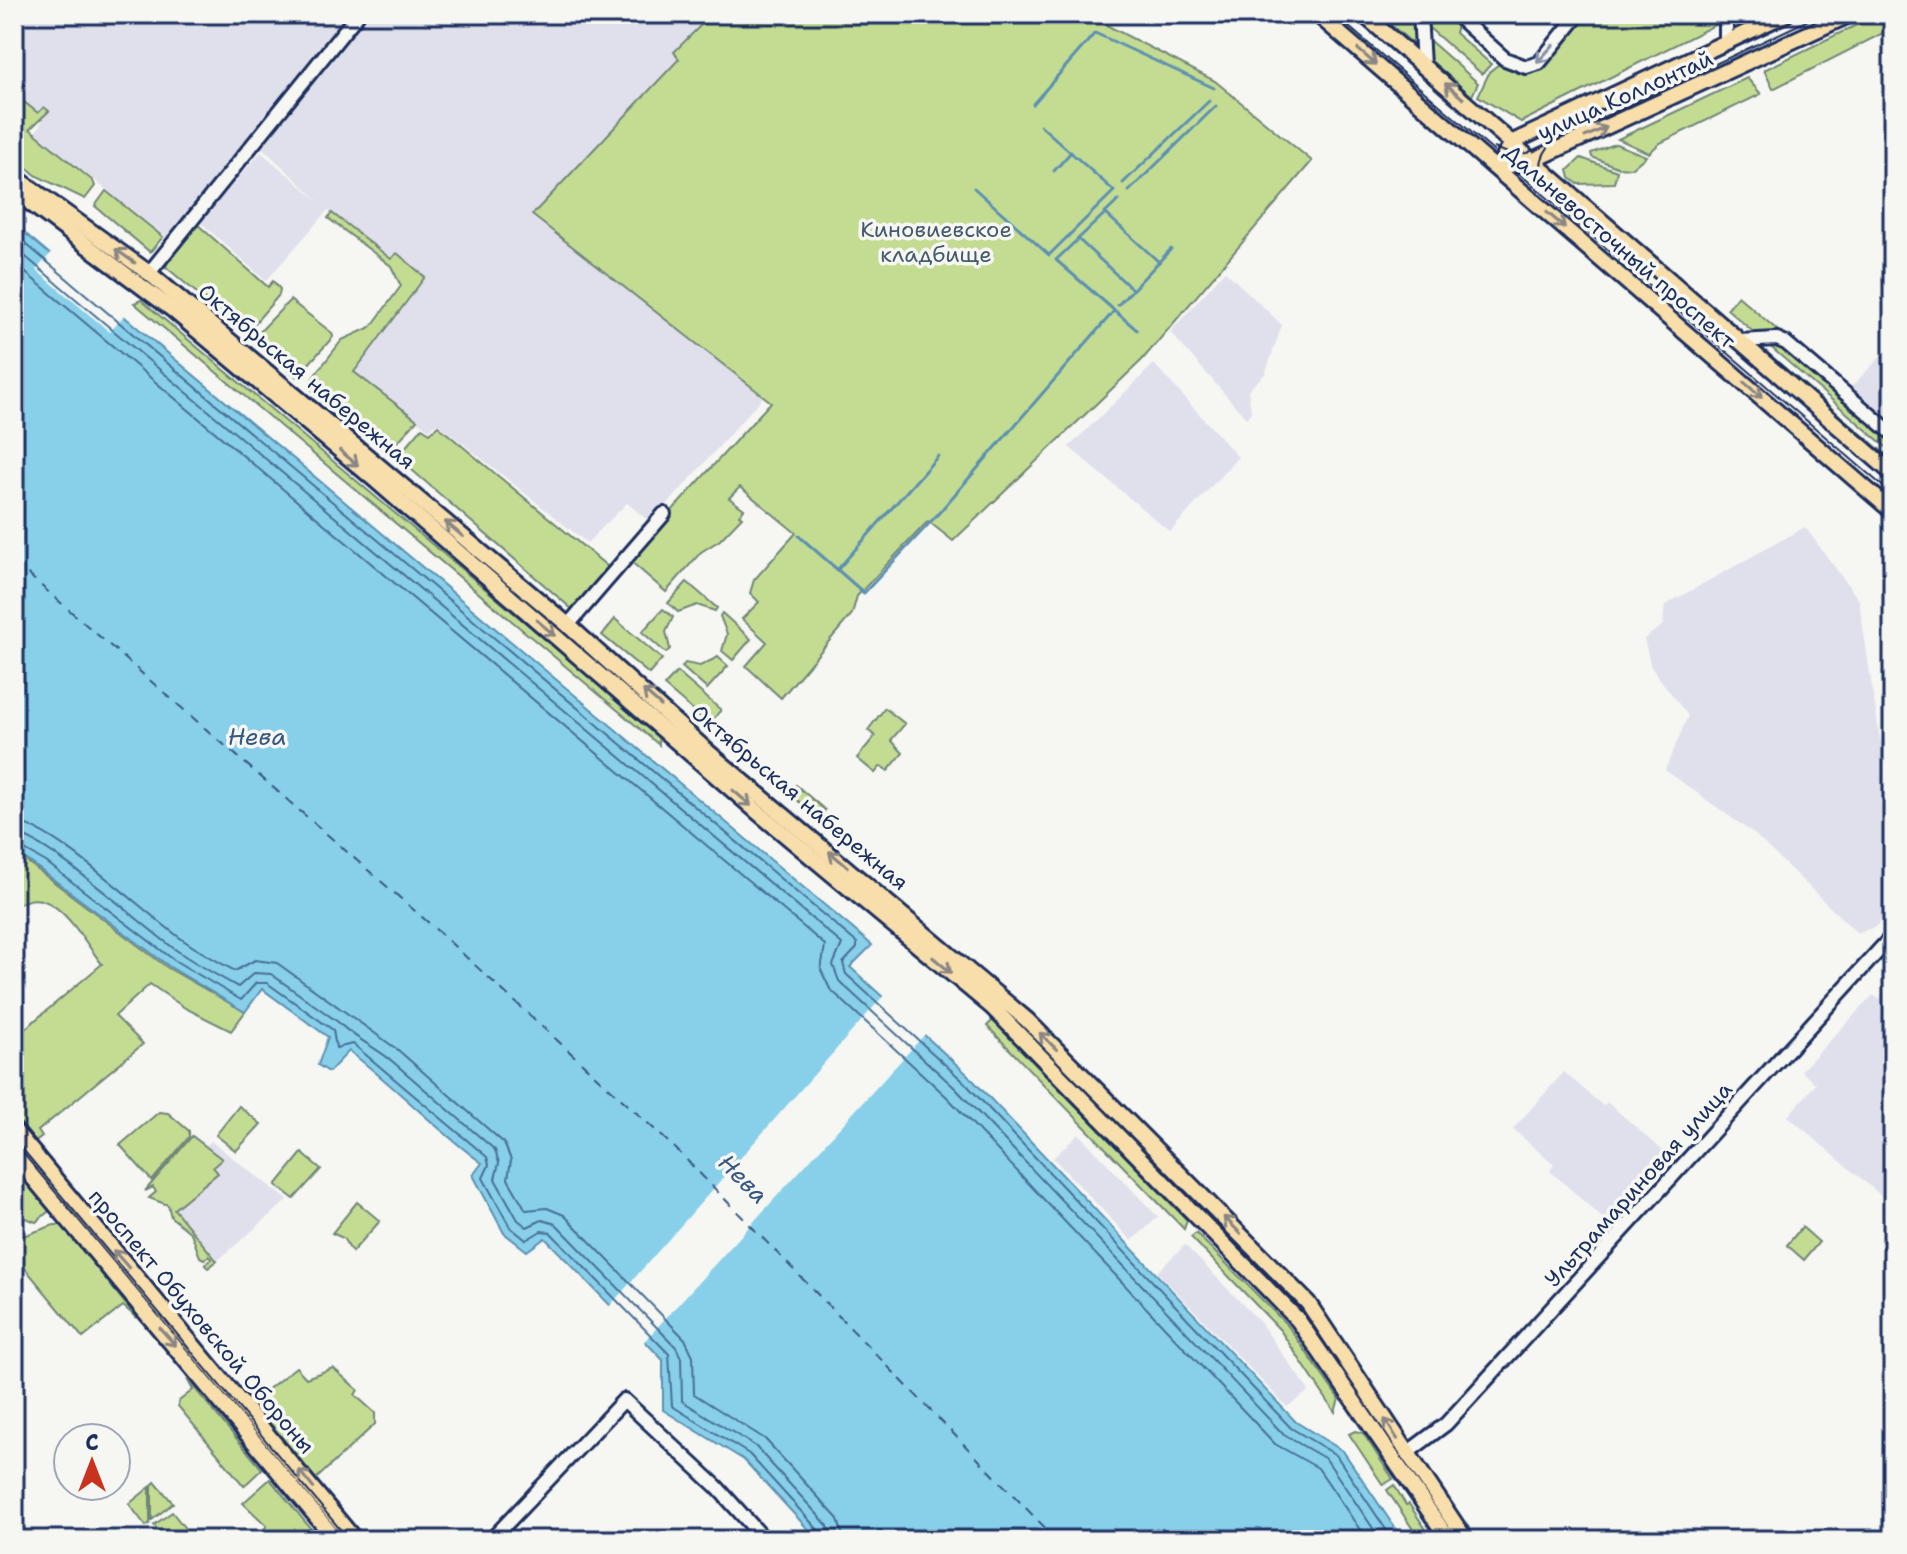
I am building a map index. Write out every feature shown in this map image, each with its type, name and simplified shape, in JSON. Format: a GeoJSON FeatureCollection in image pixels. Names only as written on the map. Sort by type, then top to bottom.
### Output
{"type":"FeatureCollection","features":[{"type":"Feature","properties":{"kind":"main road","name":"Дальневосточный проспект"},"geometry":{"type":"LineString","coordinates":[[1317,14],[1893,512]]}},
{"type":"Feature","properties":{"kind":"main road","name":"Дальневосточный проспект"},"geometry":{"type":"LineString","coordinates":[[1363,14],[1893,474]]}},
{"type":"Feature","properties":{"kind":"main road","name":"улица Коллонтай"},"geometry":{"type":"LineString","coordinates":[[1497,168],[1513,142],[1786,14]]}},
{"type":"Feature","properties":{"kind":"main road","name":"улица Коллонтай"},"geometry":{"type":"LineString","coordinates":[[1497,168],[1534,160],[1851,14]]}},
{"type":"Feature","properties":{"kind":"main road","name":"Октябрьская набережная"},"geometry":{"type":"LineString","coordinates":[[14,176],[149,273],[568,625],[708,752],[1027,1020],[1308,1303],[1466,1540]]}},
{"type":"Feature","properties":{"kind":"main road","name":"Октябрьская набережная"},"geometry":{"type":"LineString","coordinates":[[14,191],[173,310],[1001,1016],[1298,1320],[1449,1540]]}},
{"type":"Feature","properties":{"kind":"main road","name":"проспект Обуховской Обороны"},"geometry":{"type":"LineString","coordinates":[[14,1130],[355,1540]]}},
{"type":"Feature","properties":{"kind":"main road","name":"проспект Обуховской Обороны"},"geometry":{"type":"LineString","coordinates":[[14,1155],[336,1540]]}},
{"type":"Feature","properties":{"kind":"street"},"geometry":{"type":"LineString","coordinates":[[149,273],[358,14]]}},
{"type":"Feature","properties":{"kind":"street"},"geometry":{"type":"LineString","coordinates":[[1420,14],[1423,65]]}},
{"type":"Feature","properties":{"kind":"street"},"geometry":{"type":"LineString","coordinates":[[1455,14],[1518,66],[1539,63],[1579,14]]}},
{"type":"Feature","properties":{"kind":"street"},"geometry":{"type":"LineString","coordinates":[[1726,14],[1726,42]]}},
{"type":"Feature","properties":{"kind":"street"},"geometry":{"type":"LineString","coordinates":[[1739,341],[1777,339],[1786,343],[1893,434]]}},
{"type":"Feature","properties":{"kind":"street"},"geometry":{"type":"LineString","coordinates":[[568,625],[664,514]]}},
{"type":"Feature","properties":{"kind":"street","name":"Ультрамариновая улица"},"geometry":{"type":"LineString","coordinates":[[1407,1453],[1446,1424],[1893,935]]}},
{"type":"Feature","properties":{"kind":"street"},"geometry":{"type":"LineString","coordinates":[[491,1540],[624,1400],[717,1487],[765,1540]]}},
{"type":"Feature","properties":{"kind":"shaded area"},"geometry":{"type":"Polygon","coordinates":[[[14,14],[712,14],[674,52],[680,58],[532,215],[763,397],[651,523],[627,503],[587,543],[437,423],[429,430],[354,372],[425,277],[397,253],[391,260],[328,210],[266,281],[200,222],[261,152],[321,203],[252,138],[171,241],[35,133],[42,121],[14,97],[14,14]]]}},
{"type":"Feature","properties":{"kind":"shaded area"},"geometry":{"type":"Polygon","coordinates":[[[1225,271],[1282,325],[1265,374],[1248,390],[1251,412],[1246,418],[1170,332],[1225,271]]]}},
{"type":"Feature","properties":{"kind":"shaded area"},"geometry":{"type":"Polygon","coordinates":[[[1893,344],[1893,423],[1851,387],[1893,344]]]}},
{"type":"Feature","properties":{"kind":"shaded area"},"geometry":{"type":"Polygon","coordinates":[[[1154,364],[1238,457],[1170,532],[1069,447],[1154,364]]]}},
{"type":"Feature","properties":{"kind":"shaded area"},"geometry":{"type":"Polygon","coordinates":[[[1805,527],[1859,600],[1880,740],[1893,753],[1893,907],[1875,927],[1857,933],[1754,834],[1665,770],[1688,716],[1651,667],[1644,639],[1663,625],[1665,605],[1805,527]]]}},
{"type":"Feature","properties":{"kind":"shaded area"},"geometry":{"type":"Polygon","coordinates":[[[1893,983],[1893,1206],[1788,1116],[1816,1084],[1801,1071],[1873,995],[1879,999],[1893,983]]]}},
{"type":"Feature","properties":{"kind":"shaded area"},"geometry":{"type":"Polygon","coordinates":[[[1564,1072],[1603,1106],[1607,1102],[1669,1156],[1608,1223],[1550,1171],[1554,1165],[1513,1129],[1564,1072]]]}},
{"type":"Feature","properties":{"kind":"shaded area"},"geometry":{"type":"Polygon","coordinates":[[[192,1134],[207,1145],[211,1141],[288,1200],[217,1261],[152,1181],[192,1134]]]}},
{"type":"Feature","properties":{"kind":"shaded area"},"geometry":{"type":"Polygon","coordinates":[[[1079,1134],[1158,1217],[1132,1241],[1053,1158],[1079,1134]]]}},
{"type":"Feature","properties":{"kind":"shaded area"},"geometry":{"type":"Polygon","coordinates":[[[1185,1245],[1259,1321],[1309,1391],[1287,1407],[1157,1272],[1185,1245]]]}},
{"type":"Feature","properties":{"kind":"green space","name":"Киновиевское кладбище"},"geometry":{"type":"Polygon","coordinates":[[[712,14],[1085,14],[1215,81],[1312,161],[1142,360],[953,541],[928,521],[857,596],[852,614],[781,698],[746,666],[767,642],[742,619],[759,602],[750,593],[754,580],[796,533],[740,487],[729,498],[744,509],[739,515],[742,517],[720,540],[701,552],[666,592],[628,559],[771,402],[532,215],[679,59],[674,52],[712,14]]]}},
{"type":"Feature","properties":{"kind":"green space"},"geometry":{"type":"Polygon","coordinates":[[[1378,14],[1415,14],[1417,47],[1378,14]]]}},
{"type":"Feature","properties":{"kind":"green space"},"geometry":{"type":"Polygon","coordinates":[[[1427,14],[1444,14],[1457,25],[1455,33],[1491,64],[1482,74],[1429,28],[1427,14]]]}},
{"type":"Feature","properties":{"kind":"green space"},"geometry":{"type":"Polygon","coordinates":[[[1588,14],[1720,14],[1721,22],[1521,122],[1478,96],[1490,71],[1503,61],[1517,73],[1539,66],[1557,51],[1588,14]]]}},
{"type":"Feature","properties":{"kind":"green space"},"geometry":{"type":"Polygon","coordinates":[[[1879,14],[1893,14],[1893,28],[1773,89],[1764,70],[1879,14]]]}},
{"type":"Feature","properties":{"kind":"green space"},"geometry":{"type":"Polygon","coordinates":[[[1429,40],[1478,83],[1472,96],[1430,60],[1429,40]]]}},
{"type":"Feature","properties":{"kind":"green space"},"geometry":{"type":"Polygon","coordinates":[[[1747,78],[1761,94],[1660,143],[1649,153],[1618,139],[1747,78]]]}},
{"type":"Feature","properties":{"kind":"green space"},"geometry":{"type":"Polygon","coordinates":[[[14,94],[38,113],[44,107],[49,111],[30,129],[93,181],[95,186],[85,199],[37,176],[14,157],[14,94]]]}},
{"type":"Feature","properties":{"kind":"green space"},"geometry":{"type":"Polygon","coordinates":[[[1615,144],[1646,156],[1632,168],[1617,167],[1592,157],[1591,153],[1615,144]]]}},
{"type":"Feature","properties":{"kind":"green space"},"geometry":{"type":"Polygon","coordinates":[[[1581,158],[1617,171],[1614,183],[1578,184],[1570,178],[1568,170],[1581,158]]]}},
{"type":"Feature","properties":{"kind":"green space"},"geometry":{"type":"Polygon","coordinates":[[[106,191],[163,237],[150,252],[95,206],[106,191]]]}},
{"type":"Feature","properties":{"kind":"green space"},"geometry":{"type":"Polygon","coordinates":[[[332,213],[391,259],[397,253],[425,277],[354,372],[417,420],[388,453],[310,388],[312,379],[342,340],[371,327],[401,286],[391,266],[328,218],[332,213]]]}},
{"type":"Feature","properties":{"kind":"green space"},"geometry":{"type":"Polygon","coordinates":[[[197,224],[268,287],[273,281],[280,289],[279,295],[249,330],[243,332],[166,267],[170,255],[197,224]]]}},
{"type":"Feature","properties":{"kind":"green space"},"geometry":{"type":"Polygon","coordinates":[[[1738,296],[1843,387],[1781,337],[1758,336],[1727,309],[1738,296]]]}},
{"type":"Feature","properties":{"kind":"green space"},"geometry":{"type":"Polygon","coordinates":[[[141,300],[658,734],[659,745],[134,303],[141,300]]]}},
{"type":"Feature","properties":{"kind":"green space"},"geometry":{"type":"Polygon","coordinates":[[[290,300],[333,337],[297,377],[252,340],[290,300]]]}},
{"type":"Feature","properties":{"kind":"green space"},"geometry":{"type":"Polygon","coordinates":[[[1765,342],[1775,342],[1893,439],[1893,453],[1765,342]]]}},
{"type":"Feature","properties":{"kind":"green space"},"geometry":{"type":"Polygon","coordinates":[[[1756,343],[1893,461],[1893,467],[1753,345],[1756,343]]]}},
{"type":"Feature","properties":{"kind":"green space"},"geometry":{"type":"Polygon","coordinates":[[[438,426],[608,567],[573,610],[397,457],[422,428],[430,433],[438,426]]]}},
{"type":"Feature","properties":{"kind":"green space"},"geometry":{"type":"Polygon","coordinates":[[[687,582],[717,608],[715,611],[697,605],[678,612],[668,603],[687,582]]]}},
{"type":"Feature","properties":{"kind":"green space"},"geometry":{"type":"Polygon","coordinates":[[[663,609],[673,617],[666,632],[670,649],[666,653],[642,632],[663,609]]]}},
{"type":"Feature","properties":{"kind":"green space"},"geometry":{"type":"Polygon","coordinates":[[[722,613],[751,639],[733,660],[722,651],[727,634],[720,616],[722,613]]]}},
{"type":"Feature","properties":{"kind":"green space"},"geometry":{"type":"Polygon","coordinates":[[[615,619],[662,659],[649,674],[602,635],[615,619]]]}},
{"type":"Feature","properties":{"kind":"green space"},"geometry":{"type":"Polygon","coordinates":[[[718,657],[728,666],[707,689],[682,667],[685,663],[700,666],[718,657]]]}},
{"type":"Feature","properties":{"kind":"green space"},"geometry":{"type":"Polygon","coordinates":[[[677,672],[721,710],[709,724],[664,686],[677,672]]]}},
{"type":"Feature","properties":{"kind":"green space"},"geometry":{"type":"Polygon","coordinates":[[[885,708],[905,724],[891,740],[903,753],[888,771],[881,766],[875,773],[857,758],[875,736],[868,730],[885,708]]]}},
{"type":"Feature","properties":{"kind":"green space"},"geometry":{"type":"Polygon","coordinates":[[[796,785],[825,810],[818,818],[789,793],[796,785]]]}},
{"type":"Feature","properties":{"kind":"green space"},"geometry":{"type":"Polygon","coordinates":[[[14,852],[168,968],[245,1012],[231,1031],[185,1008],[150,984],[115,1016],[143,1044],[38,1131],[42,1137],[34,1143],[14,1117],[14,1038],[102,964],[75,927],[53,905],[41,900],[28,900],[14,908],[14,852]]]}},
{"type":"Feature","properties":{"kind":"green space"},"geometry":{"type":"Polygon","coordinates":[[[993,1020],[1187,1220],[1184,1229],[987,1026],[993,1020]]]}},
{"type":"Feature","properties":{"kind":"green space"},"geometry":{"type":"Polygon","coordinates":[[[239,1106],[261,1124],[236,1151],[216,1135],[239,1106]]]}},
{"type":"Feature","properties":{"kind":"green space"},"geometry":{"type":"Polygon","coordinates":[[[159,1112],[168,1113],[189,1131],[189,1137],[152,1181],[120,1145],[159,1112]]]}},
{"type":"Feature","properties":{"kind":"green space"},"geometry":{"type":"Polygon","coordinates":[[[192,1136],[222,1159],[213,1167],[218,1173],[174,1209],[217,1261],[208,1268],[205,1265],[212,1259],[209,1256],[204,1259],[200,1257],[191,1233],[171,1217],[168,1205],[149,1198],[156,1192],[153,1187],[145,1191],[192,1136]]]}},
{"type":"Feature","properties":{"kind":"green space"},"geometry":{"type":"Polygon","coordinates":[[[302,1153],[321,1169],[294,1199],[276,1185],[302,1153]]]}},
{"type":"Feature","properties":{"kind":"green space"},"geometry":{"type":"Polygon","coordinates":[[[25,1179],[49,1211],[36,1222],[23,1217],[14,1206],[17,1196],[14,1182],[25,1179]]]}},
{"type":"Feature","properties":{"kind":"green space"},"geometry":{"type":"Polygon","coordinates":[[[357,1202],[380,1221],[352,1252],[343,1238],[332,1233],[357,1202]]]}},
{"type":"Feature","properties":{"kind":"green space"},"geometry":{"type":"Polygon","coordinates":[[[62,1225],[137,1318],[123,1306],[83,1338],[14,1255],[17,1238],[62,1225]]]}},
{"type":"Feature","properties":{"kind":"green space"},"geometry":{"type":"Polygon","coordinates":[[[1802,1227],[1819,1242],[1804,1260],[1787,1245],[1802,1227]]]}},
{"type":"Feature","properties":{"kind":"green space"},"geometry":{"type":"Polygon","coordinates":[[[1196,1233],[1288,1326],[1339,1399],[1335,1412],[1280,1330],[1191,1237],[1196,1233]]]}},
{"type":"Feature","properties":{"kind":"green space"},"geometry":{"type":"Polygon","coordinates":[[[296,1367],[306,1378],[333,1368],[358,1390],[355,1395],[375,1413],[375,1424],[316,1479],[252,1402],[296,1367]]]}},
{"type":"Feature","properties":{"kind":"green space"},"geometry":{"type":"Polygon","coordinates":[[[187,1379],[262,1469],[244,1486],[178,1406],[179,1401],[193,1390],[187,1379]]]}},
{"type":"Feature","properties":{"kind":"green space"},"geometry":{"type":"Polygon","coordinates":[[[1355,1431],[1363,1433],[1393,1479],[1383,1485],[1349,1434],[1355,1431]]]}},
{"type":"Feature","properties":{"kind":"green space"},"geometry":{"type":"Polygon","coordinates":[[[270,1479],[320,1540],[272,1540],[264,1529],[267,1526],[243,1503],[270,1479]]]}},
{"type":"Feature","properties":{"kind":"green space"},"geometry":{"type":"Polygon","coordinates":[[[155,1482],[173,1503],[152,1520],[152,1485],[155,1482]]]}},
{"type":"Feature","properties":{"kind":"green space"},"geometry":{"type":"Polygon","coordinates":[[[1394,1485],[1433,1540],[1420,1540],[1387,1490],[1394,1485]]]}},
{"type":"Feature","properties":{"kind":"green space"},"geometry":{"type":"Polygon","coordinates":[[[150,1487],[150,1523],[146,1526],[129,1504],[150,1487]]]}},
{"type":"Feature","properties":{"kind":"green space"},"geometry":{"type":"Polygon","coordinates":[[[172,1512],[187,1531],[181,1540],[166,1540],[154,1525],[172,1512]]]}},
{"type":"Feature","properties":{"kind":"water","name":"Нева"},"geometry":{"type":"Polygon","coordinates":[[[14,224],[872,945],[850,967],[968,1075],[1296,1422],[1343,1451],[1403,1540],[818,1540],[744,1460],[663,1410],[663,1360],[545,1238],[527,1251],[504,1233],[473,1175],[482,1163],[383,1078],[349,1051],[329,1072],[318,1065],[328,1037],[262,989],[245,1012],[170,967],[14,850],[14,224]]]}},
{"type":"Feature","properties":{"kind":"pier"},"geometry":{"type":"Polygon","coordinates":[[[53,251],[126,313],[110,332],[36,270],[53,251]]]}},
{"type":"Feature","properties":{"kind":"pier"},"geometry":{"type":"Polygon","coordinates":[[[885,994],[927,1032],[642,1344],[608,1308],[885,994]]]}},
{"type":"Feature","properties":{"kind":"waterway"},"geometry":{"type":"LineString","coordinates":[[1033,104],[1095,33],[1214,88]]}},
{"type":"Feature","properties":{"kind":"waterway"},"geometry":{"type":"LineString","coordinates":[[1123,183],[1209,101]]}},
{"type":"Feature","properties":{"kind":"waterway"},"geometry":{"type":"LineString","coordinates":[[1129,191],[1216,106]]}},
{"type":"Feature","properties":{"kind":"waterway"},"geometry":{"type":"LineString","coordinates":[[974,188],[1049,255],[1114,191],[1040,125]]}},
{"type":"Feature","properties":{"kind":"waterway"},"geometry":{"type":"LineString","coordinates":[[1054,171],[1071,152]]}},
{"type":"Feature","properties":{"kind":"waterway"},"geometry":{"type":"LineString","coordinates":[[1119,200],[1056,260],[1137,330]]}},
{"type":"Feature","properties":{"kind":"waterway"},"geometry":{"type":"LineString","coordinates":[[1105,213],[1159,262]]}},
{"type":"Feature","properties":{"kind":"waterway"},"geometry":{"type":"LineString","coordinates":[[1078,239],[1133,290]]}},
{"type":"Feature","properties":{"kind":"waterway"},"geometry":{"type":"LineString","coordinates":[[1118,305],[1171,249]]}},
{"type":"Feature","properties":{"kind":"waterway"},"geometry":{"type":"LineString","coordinates":[[799,536],[864,593],[937,515],[1114,311]]}},
{"type":"Feature","properties":{"kind":"waterway"},"geometry":{"type":"LineString","coordinates":[[838,569],[938,456]]}},
{"type":"Feature","properties":{"kind":"ferry route"},"geometry":{"type":"LineString","coordinates":[[14,562],[430,924],[676,1149],[1057,1540]]}},
{"type":"Feature","properties":{"kind":"tram line"},"geometry":{"type":"LineString","coordinates":[[1334,14],[1893,495]]}},
{"type":"Feature","properties":{"kind":"tram line"},"geometry":{"type":"LineString","coordinates":[[1494,148],[1511,154],[1527,153],[1821,14]]}},
{"type":"Feature","properties":{"kind":"tram line"},"geometry":{"type":"LineString","coordinates":[[1553,195],[1544,181],[1541,167],[1544,153],[1555,140]]}},
{"type":"Feature","properties":{"kind":"tram line"},"geometry":{"type":"LineString","coordinates":[[14,1139],[349,1540]]}},
{"type":"Feature","properties":{"kind":"tram line"},"geometry":{"type":"LineString","coordinates":[[14,1177],[21,1164],[18,1144]]}}]}
